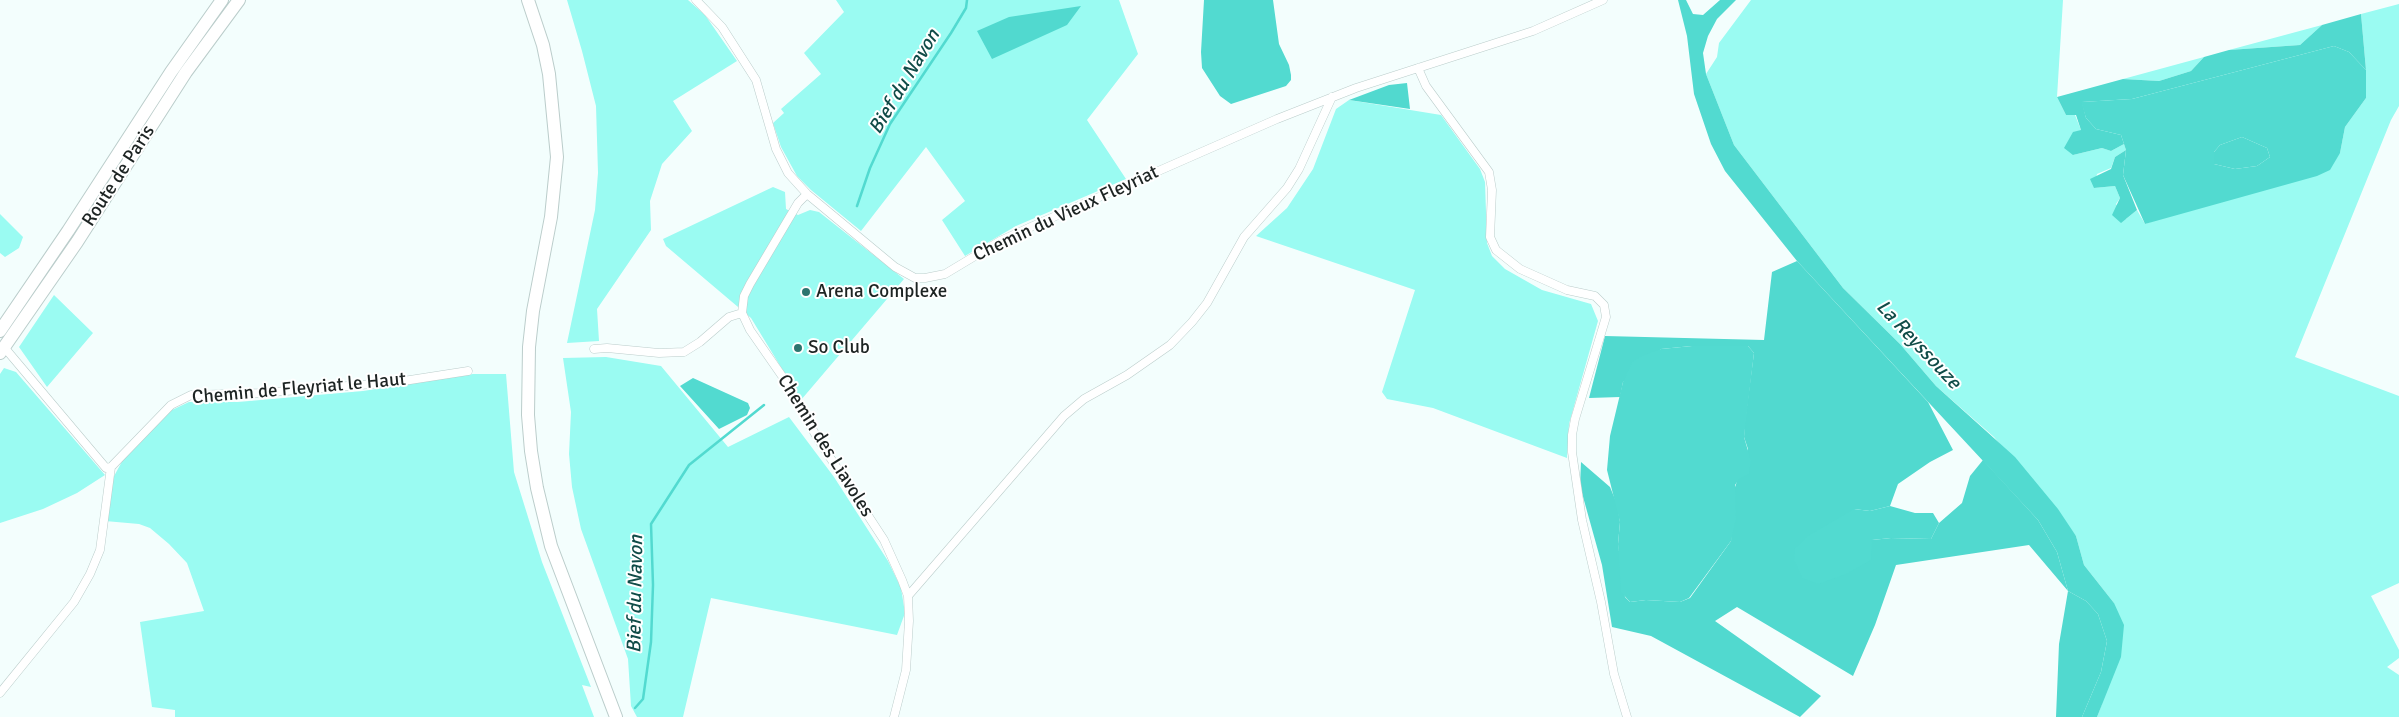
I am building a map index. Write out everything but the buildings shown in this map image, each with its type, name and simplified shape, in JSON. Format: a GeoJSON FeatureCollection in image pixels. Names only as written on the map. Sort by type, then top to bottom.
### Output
{"type":"FeatureCollection","features":[{"type":"Feature","properties":{"kind":"main road","name":"Route de Paris"},"geometry":{"type":"LineString","coordinates":[[0,331],[68,232],[171,72],[222,0]]}},
{"type":"Feature","properties":{"kind":"main road","name":"Route de Paris"},"geometry":{"type":"LineString","coordinates":[[2,350],[77,242],[186,72],[239,0]]}},
{"type":"Feature","properties":{"kind":"main road"},"geometry":{"type":"LineString","coordinates":[[528,0],[543,45],[549,74],[556,157],[551,217],[533,312],[529,347],[528,415],[531,451],[550,546],[616,717]]}},
{"type":"Feature","properties":{"kind":"street","name":"Chemin du Vieux Fleyriat"},"geometry":{"type":"LineString","coordinates":[[696,0],[716,20],[747,64],[761,95],[771,132],[788,173],[807,194],[904,274],[915,278],[935,277],[1033,226],[1277,119],[1418,68],[1533,31],[1603,0]]}},
{"type":"Feature","properties":{"kind":"street"},"geometry":{"type":"LineString","coordinates":[[1418,68],[1435,100],[1489,172],[1492,190],[1490,237],[1496,250],[1520,269],[1567,290],[1595,296],[1604,305],[1606,317],[1575,419],[1572,435],[1572,452],[1582,520],[1601,602],[1614,674],[1627,717]]}},
{"type":"Feature","properties":{"kind":"street"},"geometry":{"type":"LineString","coordinates":[[908,596],[1064,416],[1084,399],[1127,375],[1170,345],[1192,322],[1208,303],[1244,237],[1291,182],[1332,98]]}},
{"type":"Feature","properties":{"kind":"street"},"geometry":{"type":"LineString","coordinates":[[594,350],[607,348],[659,353],[684,352],[700,342],[729,317],[742,312],[744,296],[750,284],[798,203],[807,194]]}},
{"type":"Feature","properties":{"kind":"street","name":"Chemin des Liavoles"},"geometry":{"type":"LineString","coordinates":[[742,312],[750,330],[782,376],[818,439],[884,540],[908,596],[909,621],[906,670],[894,717]]}},
{"type":"Feature","properties":{"kind":"street"},"geometry":{"type":"LineString","coordinates":[[0,693],[74,602],[90,574],[100,550],[110,467],[106,468],[2,350]]}},
{"type":"Feature","properties":{"kind":"street","name":"Chemin de Fleyriat le Haut"},"geometry":{"type":"LineString","coordinates":[[110,467],[171,405],[192,395],[261,393],[397,382],[468,372]]}},
{"type":"Feature","properties":{"kind":"shaded area"},"geometry":{"type":"Polygon","coordinates":[[[567,0],[688,0],[705,15],[737,61],[673,101],[692,131],[662,164],[650,201],[651,230],[597,309],[599,341],[567,343],[595,210],[598,173],[596,106],[567,0]]]}},
{"type":"Feature","properties":{"kind":"shaded area"},"geometry":{"type":"Polygon","coordinates":[[[836,0],[1119,0],[1138,54],[1087,120],[1126,179],[1016,226],[965,256],[942,220],[965,201],[926,147],[861,231],[797,176],[781,147],[773,123],[784,113],[781,109],[821,74],[804,53],[844,12],[836,0]]]}},
{"type":"Feature","properties":{"kind":"shaded area"},"geometry":{"type":"Polygon","coordinates":[[[1204,0],[1273,0],[1279,44],[1289,65],[1291,75],[1291,80],[1286,86],[1231,104],[1220,96],[1202,68],[1204,0]]]}},
{"type":"Feature","properties":{"kind":"shaded area"},"geometry":{"type":"Polygon","coordinates":[[[1678,0],[1686,0],[1693,14],[1703,15],[1720,0],[1736,0],[1717,19],[1708,36],[1703,53],[1706,74],[1734,145],[1843,288],[1900,344],[1936,386],[2015,457],[2058,509],[2076,536],[2084,565],[2114,603],[2124,625],[2121,657],[2097,717],[2082,717],[2101,672],[2107,641],[2098,614],[2086,601],[2068,591],[2057,552],[2038,520],[1797,261],[1725,171],[1711,144],[1694,94],[1687,36],[1678,0]]]}},
{"type":"Feature","properties":{"kind":"shaded area"},"geometry":{"type":"Polygon","coordinates":[[[1751,0],[2063,0],[2057,97],[2066,115],[2075,115],[2081,130],[2073,155],[2102,148],[2111,151],[2124,144],[2126,150],[2115,157],[2111,168],[2097,174],[2094,188],[2115,186],[2120,198],[2116,204],[2126,219],[2137,210],[2145,224],[2340,153],[2345,127],[2366,98],[2366,70],[2361,14],[2399,4],[2399,106],[2391,120],[2295,357],[2399,396],[2399,583],[2371,596],[2399,650],[2399,658],[2387,667],[2399,675],[2399,717],[2097,717],[2102,704],[2114,603],[2084,565],[2076,536],[1994,437],[1936,386],[1900,344],[1843,288],[1734,145],[1706,74],[1717,57],[1719,43],[1751,0]]]}},
{"type":"Feature","properties":{"kind":"shaded area"},"geometry":{"type":"Polygon","coordinates":[[[1081,6],[1067,25],[992,59],[977,31],[1009,17],[1081,6]]]}},
{"type":"Feature","properties":{"kind":"shaded area"},"geometry":{"type":"Polygon","coordinates":[[[2361,14],[2366,70],[2349,52],[2334,46],[2132,99],[2082,102],[2086,118],[2096,129],[2121,135],[2124,144],[2111,151],[2102,148],[2073,155],[2064,148],[2073,132],[2081,130],[2076,115],[2066,115],[2057,97],[2123,79],[2159,81],[2191,71],[2204,57],[2229,50],[2300,45],[2322,25],[2361,14]]]}},
{"type":"Feature","properties":{"kind":"shaded area"},"geometry":{"type":"Polygon","coordinates":[[[2322,25],[2300,45],[2229,50],[2322,25]]]}},
{"type":"Feature","properties":{"kind":"shaded area"},"geometry":{"type":"Polygon","coordinates":[[[2334,46],[2349,52],[2366,70],[2366,98],[2345,127],[2340,153],[2330,170],[2317,176],[2145,224],[2123,175],[2126,150],[2121,135],[2096,129],[2086,118],[2081,102],[2132,99],[2334,46]],[[2242,137],[2220,145],[2214,152],[2214,164],[2235,169],[2257,166],[2270,157],[2267,148],[2242,137]]]}},
{"type":"Feature","properties":{"kind":"shaded area"},"geometry":{"type":"Polygon","coordinates":[[[2204,57],[2191,71],[2159,81],[2123,79],[2204,57]]]}},
{"type":"Feature","properties":{"kind":"shaded area"},"geometry":{"type":"Polygon","coordinates":[[[1407,83],[1410,109],[1349,100],[1389,85],[1407,83]]]}},
{"type":"Feature","properties":{"kind":"shaded area"},"geometry":{"type":"Polygon","coordinates":[[[1349,100],[1441,115],[1480,169],[1485,182],[1487,243],[1492,256],[1505,269],[1542,290],[1591,304],[1598,321],[1569,424],[1567,458],[1433,408],[1387,399],[1382,392],[1415,290],[1256,236],[1287,208],[1313,169],[1336,109],[1349,100]]]}},
{"type":"Feature","properties":{"kind":"shaded area"},"geometry":{"type":"Polygon","coordinates":[[[2242,137],[2267,148],[2270,157],[2257,166],[2235,169],[2214,164],[2214,152],[2220,145],[2242,137]]]}},
{"type":"Feature","properties":{"kind":"shaded area"},"geometry":{"type":"Polygon","coordinates":[[[2126,150],[2123,175],[2137,210],[2121,223],[2112,215],[2120,198],[2115,186],[2094,188],[2090,179],[2111,169],[2115,157],[2126,150]]]}},
{"type":"Feature","properties":{"kind":"shaded area","name":"Arena Complexe"},"geometry":{"type":"Polygon","coordinates":[[[773,187],[785,192],[786,209],[798,215],[810,210],[819,212],[904,279],[801,400],[751,318],[666,246],[663,239],[773,187]]]}},
{"type":"Feature","properties":{"kind":"shaded area"},"geometry":{"type":"Polygon","coordinates":[[[0,214],[23,237],[19,248],[5,257],[0,253],[0,214]]]}},
{"type":"Feature","properties":{"kind":"shaded area"},"geometry":{"type":"Polygon","coordinates":[[[1797,261],[1928,402],[1953,450],[1930,462],[1898,484],[1890,506],[1870,511],[1854,509],[1872,540],[1891,538],[1931,539],[1939,523],[1962,503],[1970,476],[1983,460],[2038,520],[2057,552],[2068,591],[2029,545],[1896,565],[1875,625],[1853,676],[1737,607],[1715,621],[1821,696],[1800,717],[1651,636],[1612,627],[1602,565],[1580,486],[1581,462],[1610,487],[1617,504],[1620,522],[1618,544],[1625,597],[1630,602],[1646,600],[1680,602],[1690,598],[1731,541],[1734,490],[1748,449],[1744,437],[1754,353],[1748,346],[1692,346],[1661,349],[1623,382],[1620,397],[1589,398],[1605,336],[1764,340],[1772,272],[1797,261]]]}},
{"type":"Feature","properties":{"kind":"shaded area"},"geometry":{"type":"Polygon","coordinates":[[[54,295],[93,333],[47,387],[19,347],[54,295]]]}},
{"type":"Feature","properties":{"kind":"shaded area"},"geometry":{"type":"Polygon","coordinates":[[[1692,346],[1748,346],[1754,353],[1744,437],[1751,461],[1749,474],[1740,478],[1735,485],[1736,519],[1731,541],[1689,598],[1680,602],[1646,600],[1630,602],[1621,592],[1618,544],[1620,522],[1607,470],[1610,436],[1623,382],[1632,362],[1642,356],[1661,349],[1692,346]]]}},
{"type":"Feature","properties":{"kind":"shaded area"},"geometry":{"type":"Polygon","coordinates":[[[606,357],[661,366],[728,447],[789,417],[834,477],[888,561],[901,588],[905,613],[897,635],[711,598],[683,717],[637,717],[631,706],[628,659],[581,529],[572,487],[569,454],[571,412],[563,358],[606,357]]]}},
{"type":"Feature","properties":{"kind":"shaded area"},"geometry":{"type":"Polygon","coordinates":[[[4,368],[16,372],[105,475],[77,493],[43,509],[0,523],[0,374],[4,368]]]}},
{"type":"Feature","properties":{"kind":"shaded area"},"geometry":{"type":"Polygon","coordinates":[[[473,374],[506,374],[514,472],[542,562],[591,687],[582,685],[594,717],[175,717],[175,710],[152,707],[140,622],[204,611],[187,563],[169,544],[150,528],[139,524],[105,521],[113,478],[125,456],[170,411],[189,402],[238,402],[363,391],[473,374]]]}},
{"type":"Feature","properties":{"kind":"shaded area"},"geometry":{"type":"Polygon","coordinates":[[[693,378],[748,403],[750,408],[747,415],[719,429],[680,386],[693,378]]]}},
{"type":"Feature","properties":{"kind":"shaded area"},"geometry":{"type":"Polygon","coordinates":[[[1890,506],[1915,513],[1933,513],[1939,523],[1931,539],[1891,538],[1872,540],[1871,560],[1846,574],[1818,584],[1802,578],[1794,560],[1795,548],[1808,536],[1854,509],[1870,511],[1890,506]]]}},
{"type":"Feature","properties":{"kind":"shaded area"},"geometry":{"type":"Polygon","coordinates":[[[2068,591],[2086,601],[2098,614],[2107,641],[2101,672],[2082,717],[2056,717],[2059,644],[2068,591]]]}},
{"type":"Feature","properties":{"kind":"waterway","name":"Bief du Navon"},"geometry":{"type":"LineString","coordinates":[[857,206],[870,168],[890,124],[951,33],[966,8],[967,0]]}},
{"type":"Feature","properties":{"kind":"waterway","name":"Bief du Navon"},"geometry":{"type":"LineString","coordinates":[[635,708],[643,699],[651,642],[653,585],[651,524],[689,465],[764,405]]}},
{"type":"Feature","properties":{"kind":"place","name":"Arena Complexe"},"geometry":{"type":"Point","coordinates":[806,292]}},
{"type":"Feature","properties":{"kind":"place","name":"So Club"},"geometry":{"type":"Point","coordinates":[798,348]}},
{"type":"Feature","properties":{"kind":"water label","name":"La Reyssouze"},"geometry":{"type":"Point","coordinates":[1918,345]}}]}
